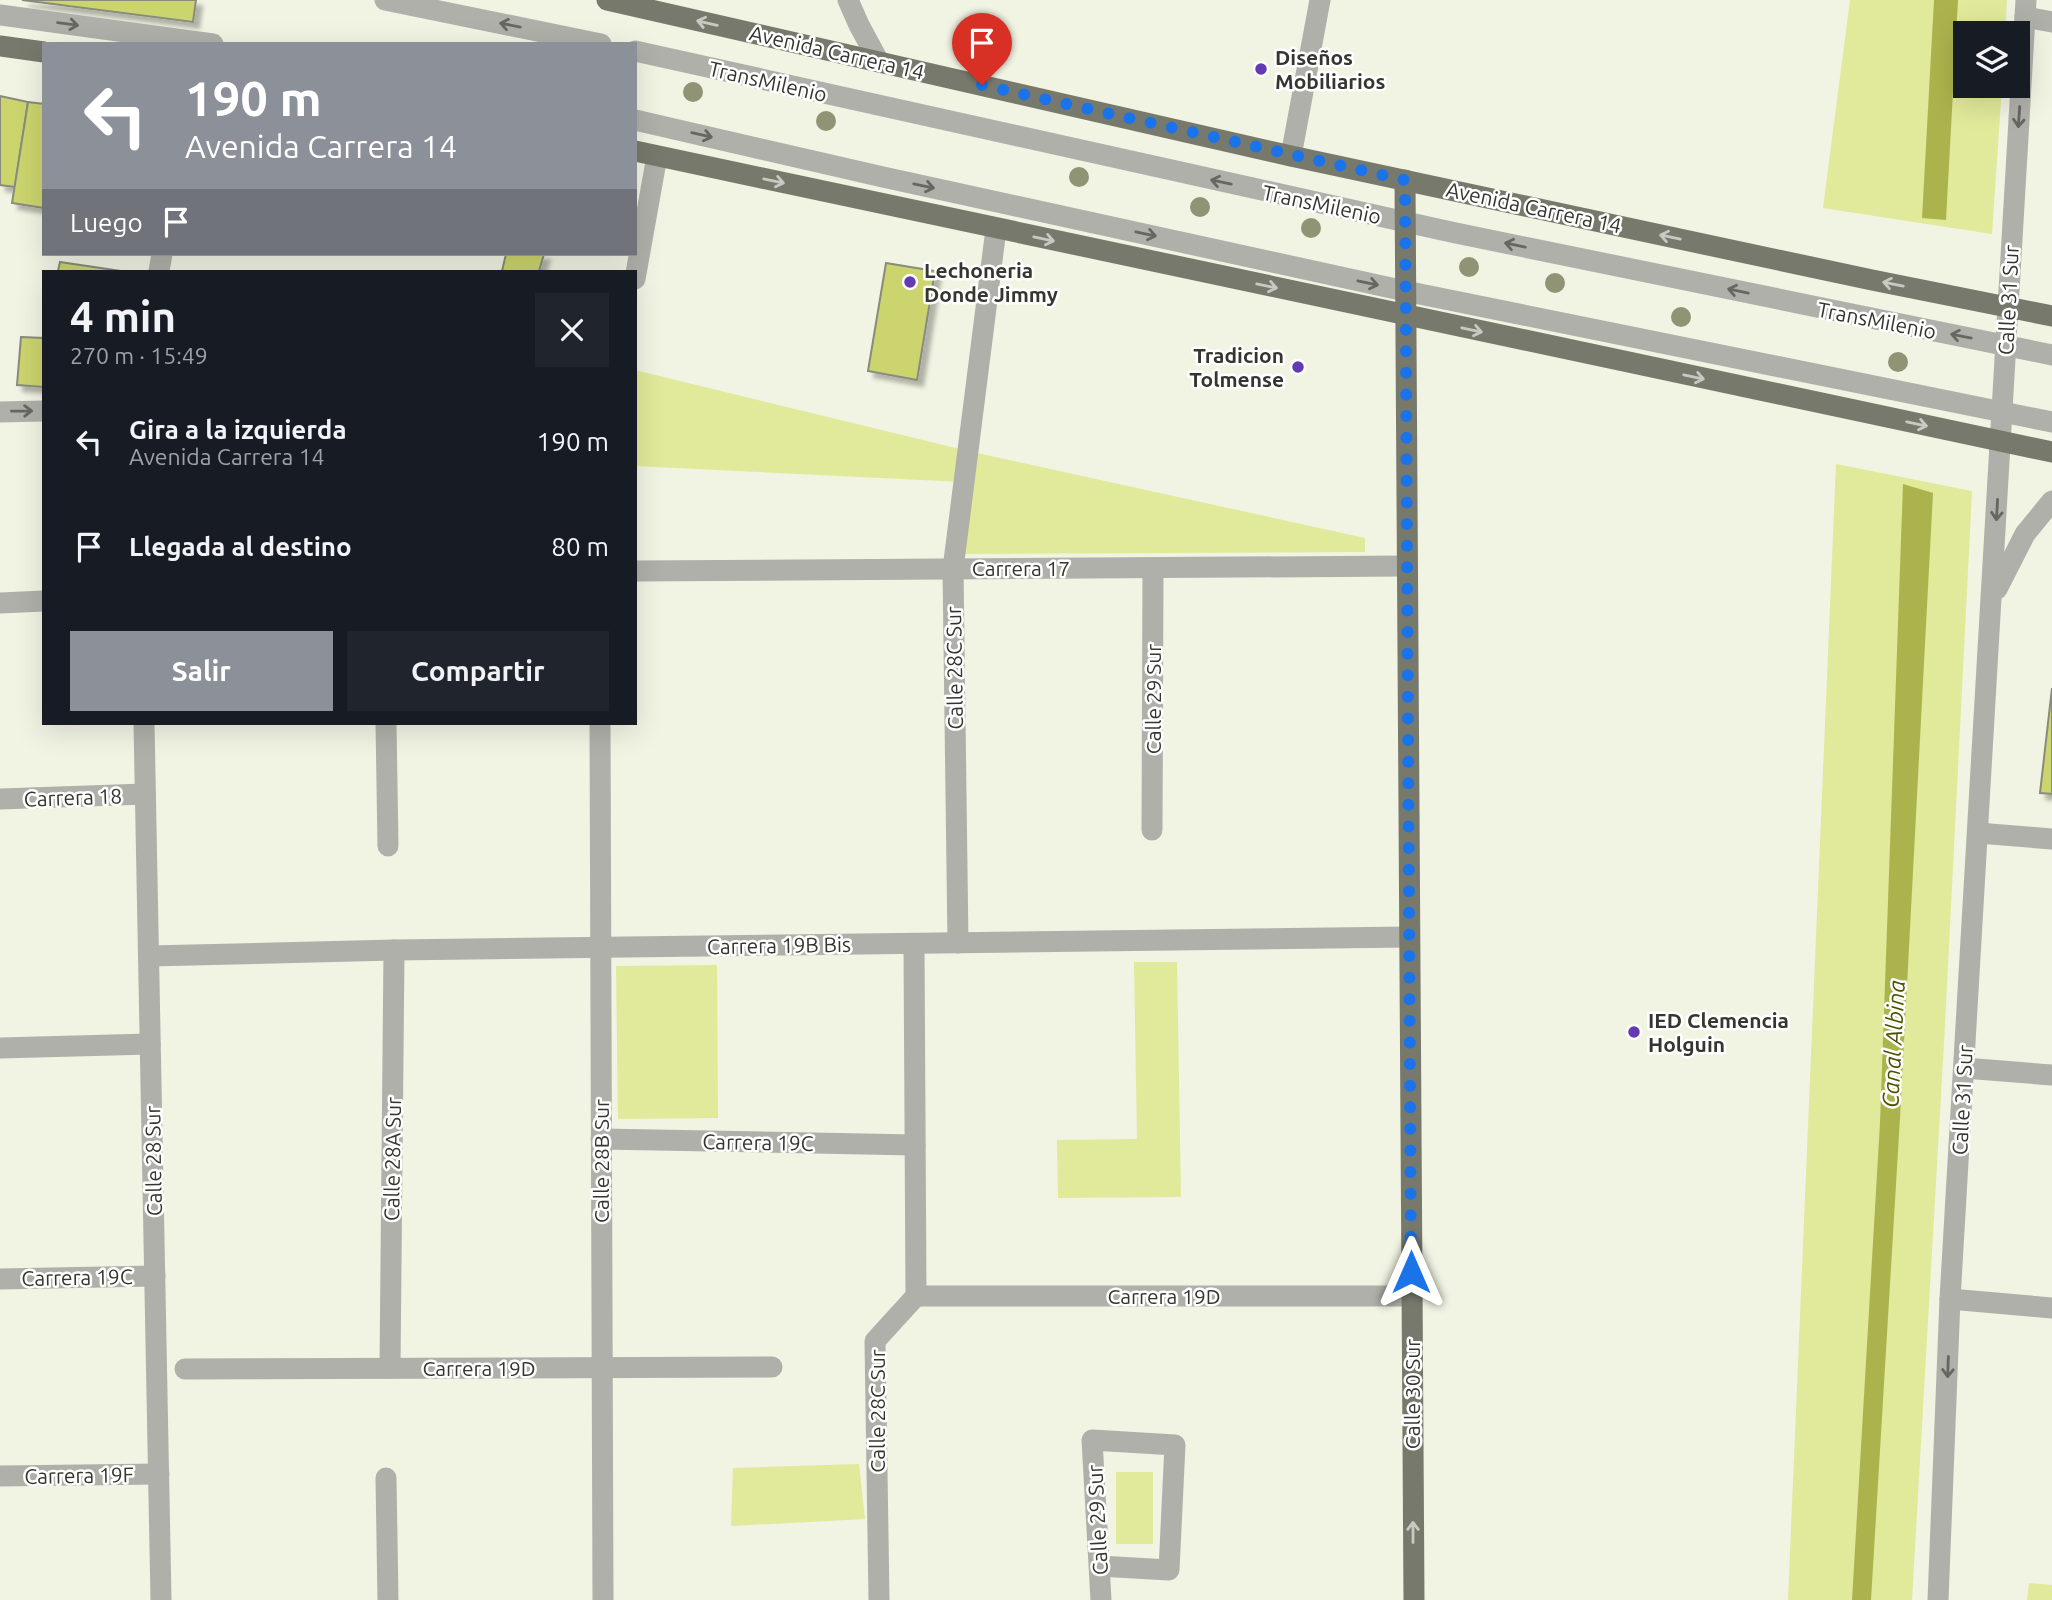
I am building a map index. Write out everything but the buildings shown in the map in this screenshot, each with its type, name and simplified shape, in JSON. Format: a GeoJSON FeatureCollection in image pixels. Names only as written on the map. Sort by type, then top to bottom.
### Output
{"type":"FeatureCollection","features":[{"type":"Feature","properties":{"kind":"main road","name":"Avenida Carrera 14"},"geometry":{"type":"LineString","coordinates":[[607,0],[1291,156],[2052,316]]}},
{"type":"Feature","properties":{"kind":"main road"},"geometry":{"type":"LineString","coordinates":[[0,46],[42,52]]}},
{"type":"Feature","properties":{"kind":"main road"},"geometry":{"type":"LineString","coordinates":[[637,151],[2052,453]]}},
{"type":"Feature","properties":{"kind":"main road","name":"Calle 30 Sur"},"geometry":{"type":"LineString","coordinates":[[1405,180],[1414,1600]]}},
{"type":"Feature","properties":{"kind":"street"},"geometry":{"type":"LineString","coordinates":[[385,0],[591,42]]}},
{"type":"Feature","properties":{"kind":"street"},"geometry":{"type":"LineString","coordinates":[[848,0],[879,62]]}},
{"type":"Feature","properties":{"kind":"street"},"geometry":{"type":"LineString","coordinates":[[1291,156],[1320,0]]}},
{"type":"Feature","properties":{"kind":"street"},"geometry":{"type":"LineString","coordinates":[[2026,8],[2052,22]]}},
{"type":"Feature","properties":{"kind":"street","name":"Calle 31 Sur"},"geometry":{"type":"LineString","coordinates":[[1938,1600],[1950,1299],[2026,8]]}},
{"type":"Feature","properties":{"kind":"street"},"geometry":{"type":"LineString","coordinates":[[0,15],[198,42]]}},
{"type":"Feature","properties":{"kind":"street","name":"TransMilenio"},"geometry":{"type":"LineString","coordinates":[[637,51],[1405,222],[2052,355]]}},
{"type":"Feature","properties":{"kind":"street"},"geometry":{"type":"LineString","coordinates":[[637,120],[883,177],[1405,290],[2052,422]]}},
{"type":"Feature","properties":{"kind":"street"},"geometry":{"type":"LineString","coordinates":[[637,270],[657,156]]}},
{"type":"Feature","properties":{"kind":"street","name":"Calle 28C Sur"},"geometry":{"type":"LineString","coordinates":[[958,943],[953,569],[996,229]]}},
{"type":"Feature","properties":{"kind":"street"},"geometry":{"type":"LineString","coordinates":[[0,412],[42,411]]}},
{"type":"Feature","properties":{"kind":"street","name":"Calle 31 Sur"},"geometry":{"type":"LineString","coordinates":[[1992,601],[2025,534],[2052,501]]}},
{"type":"Feature","properties":{"kind":"street","name":"Carrera 17"},"geometry":{"type":"LineString","coordinates":[[637,571],[1406,566]]}},
{"type":"Feature","properties":{"kind":"street","name":"Calle 29 Sur"},"geometry":{"type":"LineString","coordinates":[[1152,830],[1153,568]]}},
{"type":"Feature","properties":{"kind":"street"},"geometry":{"type":"LineString","coordinates":[[0,603],[42,601]]}},
{"type":"Feature","properties":{"kind":"street","name":"Calle 28 Sur"},"geometry":{"type":"LineString","coordinates":[[144,725],[161,1600]]}},
{"type":"Feature","properties":{"kind":"street"},"geometry":{"type":"LineString","coordinates":[[386,725],[388,846]]}},
{"type":"Feature","properties":{"kind":"street","name":"Calle 28B Sur"},"geometry":{"type":"LineString","coordinates":[[600,725],[603,1600]]}},
{"type":"Feature","properties":{"kind":"street","name":"Carrera 18"},"geometry":{"type":"LineString","coordinates":[[0,799],[145,794]]}},
{"type":"Feature","properties":{"kind":"street"},"geometry":{"type":"LineString","coordinates":[[1978,833],[2052,839]]}},
{"type":"Feature","properties":{"kind":"street","name":"Carrera 19B Bis"},"geometry":{"type":"LineString","coordinates":[[149,956],[394,950],[1409,937]]}},
{"type":"Feature","properties":{"kind":"street"},"geometry":{"type":"LineString","coordinates":[[915,944],[916,1296]]}},
{"type":"Feature","properties":{"kind":"street","name":"Calle 28A Sur"},"geometry":{"type":"LineString","coordinates":[[390,1368],[394,950]]}},
{"type":"Feature","properties":{"kind":"street"},"geometry":{"type":"LineString","coordinates":[[0,1048],[150,1044]]}},
{"type":"Feature","properties":{"kind":"street"},"geometry":{"type":"LineString","coordinates":[[1964,1068],[2052,1075]]}},
{"type":"Feature","properties":{"kind":"street","name":"Carrera 19C"},"geometry":{"type":"LineString","coordinates":[[601,1139],[915,1145]]}},
{"type":"Feature","properties":{"kind":"street","name":"Carrera 19C"},"geometry":{"type":"LineString","coordinates":[[0,1279],[155,1276]]}},
{"type":"Feature","properties":{"kind":"street","name":"Calle 28C Sur"},"geometry":{"type":"LineString","coordinates":[[879,1600],[875,1341],[916,1296]]}},
{"type":"Feature","properties":{"kind":"street","name":"Carrera 19D"},"geometry":{"type":"LineString","coordinates":[[916,1296],[1411,1296]]}},
{"type":"Feature","properties":{"kind":"street"},"geometry":{"type":"LineString","coordinates":[[1950,1299],[2052,1308]]}},
{"type":"Feature","properties":{"kind":"street","name":"Carrera 19D"},"geometry":{"type":"LineString","coordinates":[[185,1369],[772,1367]]}},
{"type":"Feature","properties":{"kind":"street","name":"Calle 29 Sur"},"geometry":{"type":"LineString","coordinates":[[1099,1566],[1169,1570],[1175,1445],[1092,1440],[1099,1566],[1101,1600]]}},
{"type":"Feature","properties":{"kind":"street","name":"Carrera 19F"},"geometry":{"type":"LineString","coordinates":[[0,1476],[159,1474]]}},
{"type":"Feature","properties":{"kind":"street"},"geometry":{"type":"LineString","coordinates":[[386,1478],[388,1600]]}},
{"type":"Feature","properties":{"kind":"shaded area"},"geometry":{"type":"Polygon","coordinates":[[[1850,0],[2007,0],[2006,21],[1953,21],[1953,98],[2001,98],[1992,234],[1823,208],[1850,0]]]}},
{"type":"Feature","properties":{"kind":"shaded area"},"geometry":{"type":"Polygon","coordinates":[[[637,370],[968,451],[1365,538],[1365,552],[954,554],[963,482],[637,466],[637,370]]]}},
{"type":"Feature","properties":{"kind":"shaded area"},"geometry":{"type":"Polygon","coordinates":[[[1836,464],[1972,491],[1912,1600],[1788,1600],[1836,464]]]}},
{"type":"Feature","properties":{"kind":"shaded area"},"geometry":{"type":"Polygon","coordinates":[[[1134,962],[1177,962],[1181,1197],[1058,1198],[1057,1140],[1137,1139],[1134,962]]]}},
{"type":"Feature","properties":{"kind":"shaded area"},"geometry":{"type":"Polygon","coordinates":[[[717,965],[718,1118],[618,1119],[616,966],[717,965]]]}},
{"type":"Feature","properties":{"kind":"shaded area"},"geometry":{"type":"Polygon","coordinates":[[[859,1464],[865,1519],[731,1526],[733,1468],[859,1464]]]}},
{"type":"Feature","properties":{"kind":"shaded area"},"geometry":{"type":"Polygon","coordinates":[[[1116,1472],[1153,1472],[1153,1544],[1116,1544],[1116,1472]]]}},
{"type":"Feature","properties":{"kind":"shaded area"},"geometry":{"type":"Polygon","coordinates":[[[2029,1583],[2052,1585],[2052,1600],[2027,1600],[2029,1583]]]}},
{"type":"Feature","properties":{"kind":"water"},"geometry":{"type":"Polygon","coordinates":[[[1934,0],[1958,0],[1957,21],[1953,21],[1953,92],[1946,220],[1922,218],[1934,0]]]}},
{"type":"Feature","properties":{"kind":"water","name":"Canal Albina"},"geometry":{"type":"Polygon","coordinates":[[[1903,484],[1933,493],[1871,1600],[1852,1600],[1880,1123],[1903,484]]]}},
{"type":"Feature","properties":{"kind":"place","name":"Diseños Mobiliarios"},"geometry":{"type":"Point","coordinates":[1261,69]}},
{"type":"Feature","properties":{"kind":"place","name":"Lechoneria Donde Jimmy"},"geometry":{"type":"Point","coordinates":[910,282]}},
{"type":"Feature","properties":{"kind":"place","name":"Tradicion Tolmense"},"geometry":{"type":"Point","coordinates":[1298,367]}},
{"type":"Feature","properties":{"kind":"place","name":"IED Clemencia Holguin"},"geometry":{"type":"Point","coordinates":[1634,1032]}},
{"type":"Feature","properties":{"kind":"route"},"geometry":{"type":"LineString","coordinates":[[982,85],[1405,180],[1411,1272]]}}]}
